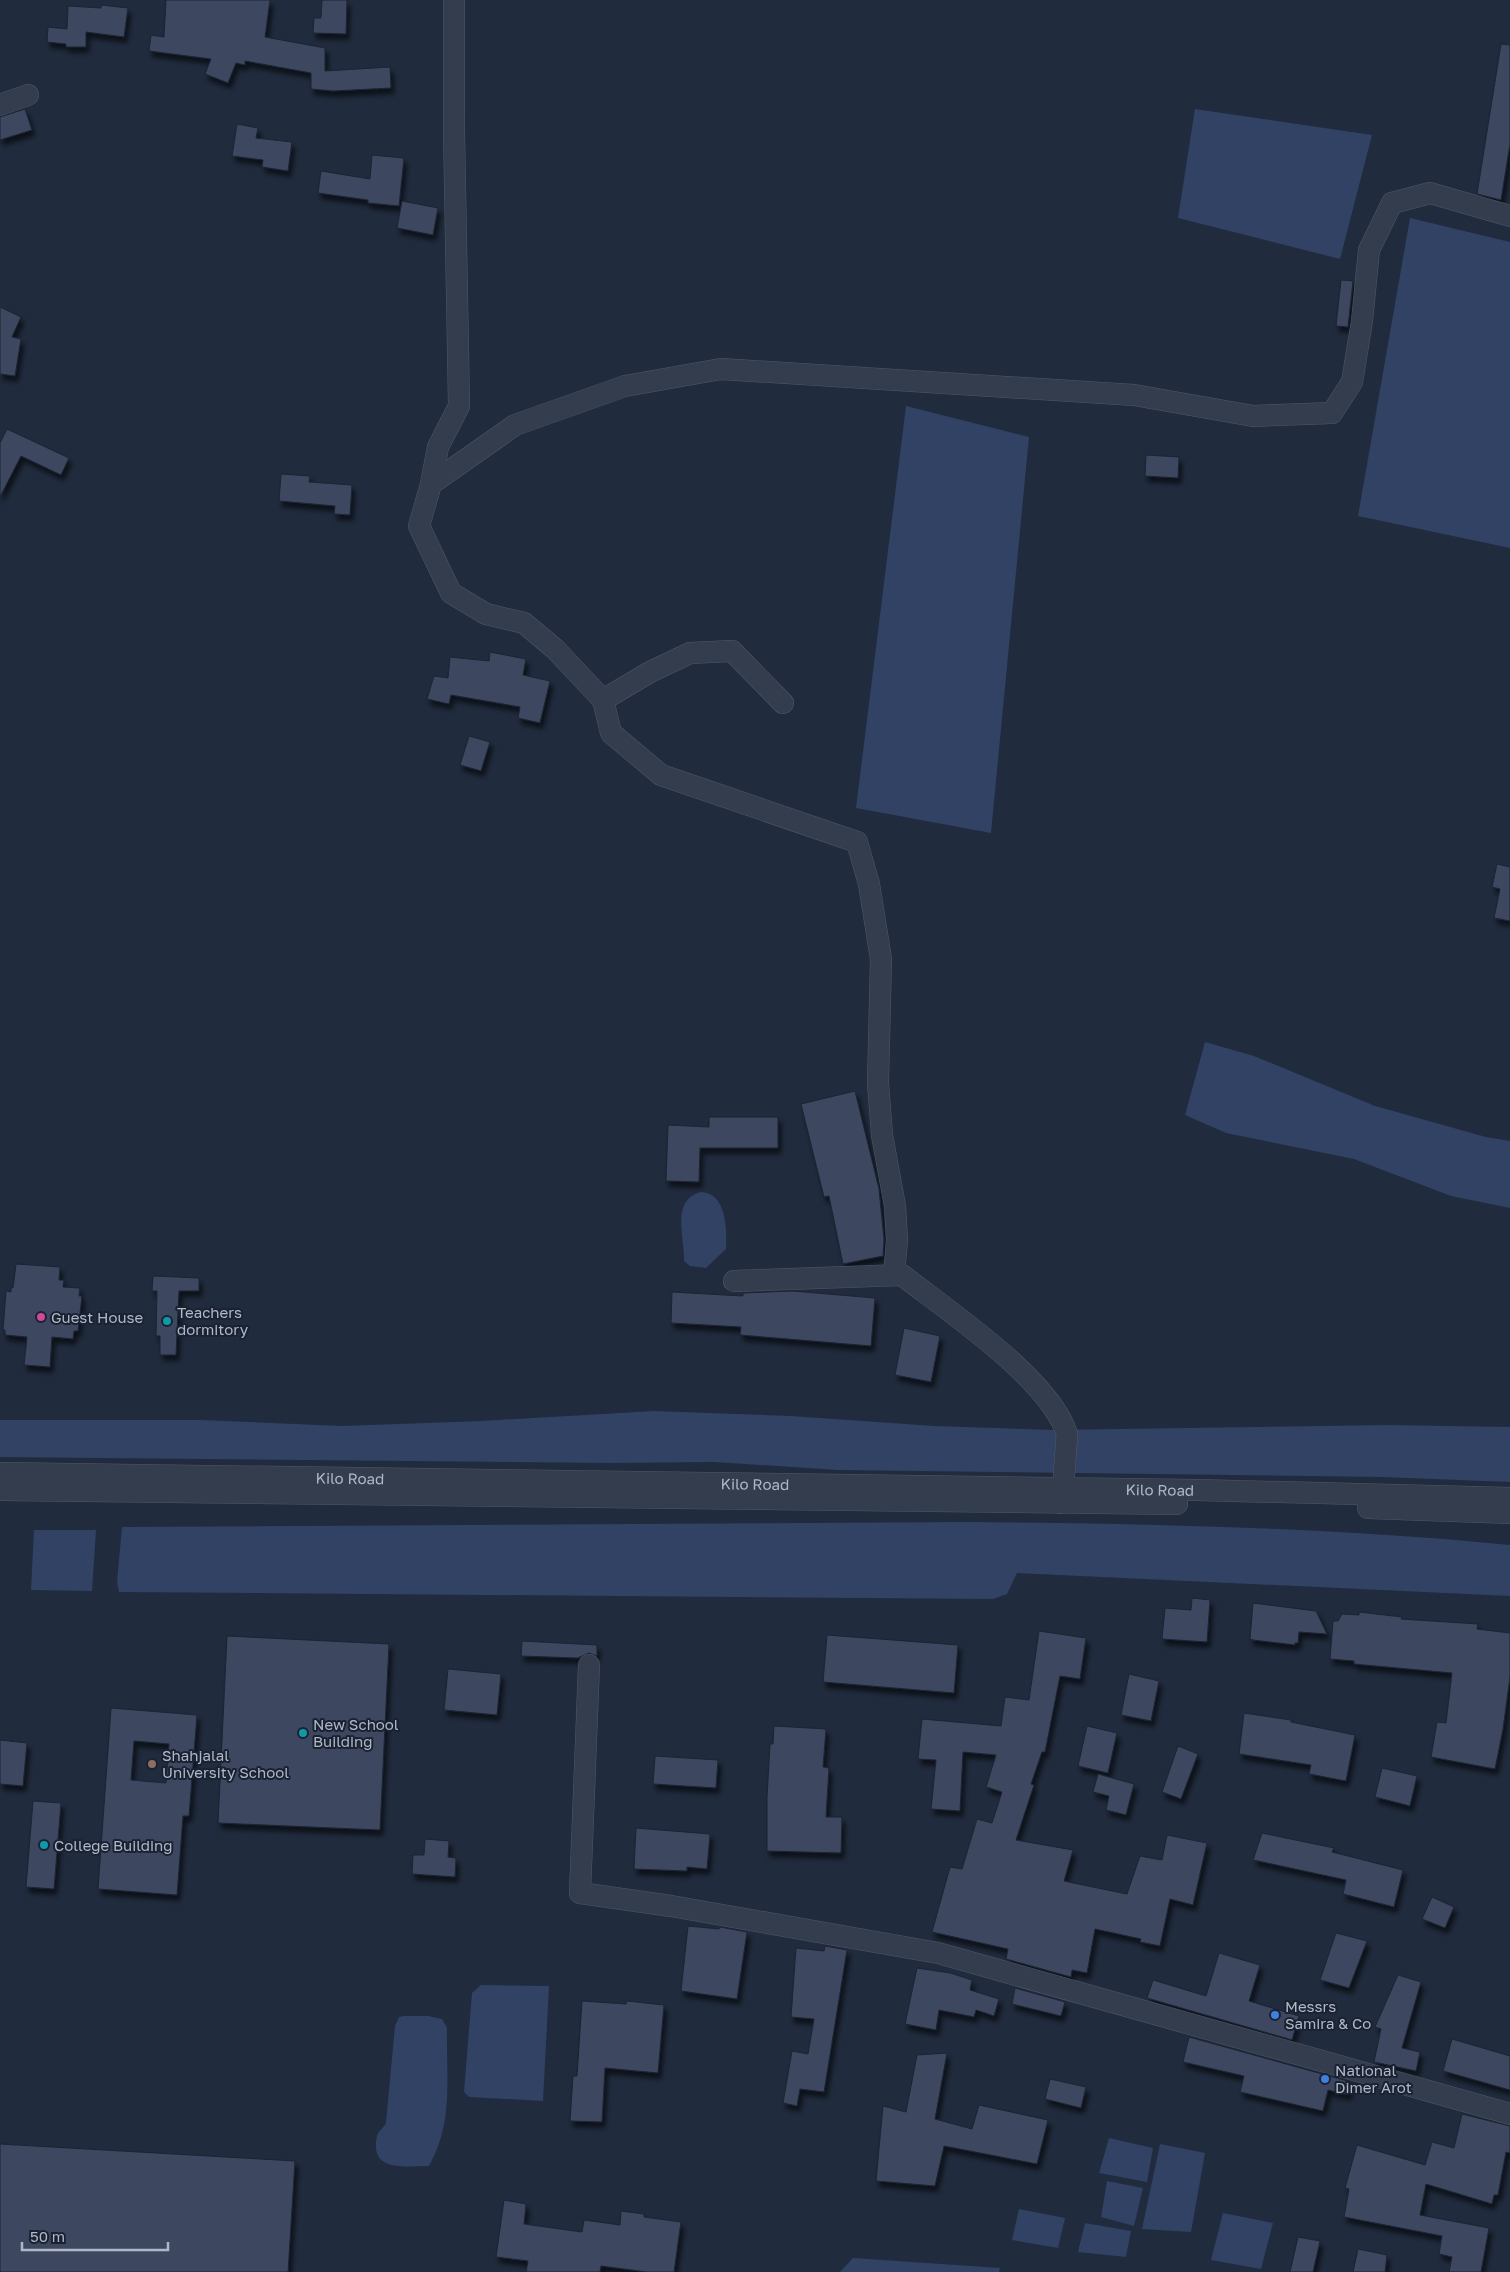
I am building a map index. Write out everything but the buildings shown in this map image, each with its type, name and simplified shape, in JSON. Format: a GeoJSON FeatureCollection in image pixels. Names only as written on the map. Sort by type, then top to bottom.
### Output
{"type":"FeatureCollection","features":[{"type":"Feature","properties":{"kind":"street"},"geometry":{"type":"LineString","coordinates":[[454,0],[454,130],[459,406],[438,447],[431,484],[419,526],[451,592],[486,614],[524,623],[555,649],[603,700],[610,733],[661,775],[857,842],[869,884],[881,959],[878,1083],[882,1135],[895,1206],[897,1240],[894,1275]]}},
{"type":"Feature","properties":{"kind":"street"},"geometry":{"type":"LineString","coordinates":[[0,105],[28,95]]}},
{"type":"Feature","properties":{"kind":"street"},"geometry":{"type":"LineString","coordinates":[[431,484],[515,425],[626,386],[722,369],[1134,396],[1253,416],[1332,414],[1352,382],[1362,321],[1369,250],[1392,204],[1430,193],[1510,216]]}},
{"type":"Feature","properties":{"kind":"street"},"geometry":{"type":"LineString","coordinates":[[603,700],[650,672],[690,654],[732,651],[783,703]]}},
{"type":"Feature","properties":{"kind":"street"},"geometry":{"type":"LineString","coordinates":[[734,1281],[902,1275],[1011,1361],[1045,1397],[1064,1424],[1067,1434],[1063,1496]]}},
{"type":"Feature","properties":{"kind":"street","name":"Kilo Road"},"geometry":{"type":"LineString","coordinates":[[0,1473],[1063,1496],[1214,1504],[1510,1513]]}},
{"type":"Feature","properties":{"kind":"street","name":"Kilo Road"},"geometry":{"type":"LineString","coordinates":[[0,1490],[1510,1498]]}},
{"type":"Feature","properties":{"kind":"street"},"geometry":{"type":"LineString","coordinates":[[589,1665],[580,1893],[670,1906],[938,1953],[1510,2114]]}},
{"type":"Feature","properties":{"kind":"water"},"geometry":{"type":"Polygon","coordinates":[[[1195,109],[1372,135],[1340,259],[1178,218],[1195,109]]]}},
{"type":"Feature","properties":{"kind":"water"},"geometry":{"type":"Polygon","coordinates":[[[1410,218],[1510,242],[1510,548],[1358,516],[1410,218]]]}},
{"type":"Feature","properties":{"kind":"water"},"geometry":{"type":"Polygon","coordinates":[[[906,406],[1029,437],[991,833],[856,808],[906,406]]]}},
{"type":"Feature","properties":{"kind":"water"},"geometry":{"type":"Polygon","coordinates":[[[1205,1042],[1254,1056],[1375,1106],[1486,1137],[1510,1141],[1510,1208],[1451,1196],[1354,1159],[1226,1133],[1185,1115],[1205,1042]]]}},
{"type":"Feature","properties":{"kind":"water"},"geometry":{"type":"Polygon","coordinates":[[[701,1192],[710,1194],[721,1205],[726,1232],[726,1249],[706,1268],[690,1266],[684,1261],[681,1221],[685,1203],[691,1196],[701,1192]]]}},
{"type":"Feature","properties":{"kind":"water"},"geometry":{"type":"Polygon","coordinates":[[[654,1411],[791,1416],[934,1426],[1053,1430],[1387,1425],[1510,1427],[1510,1482],[1382,1477],[838,1470],[714,1462],[610,1463],[0,1457],[0,1420],[201,1420],[342,1426],[482,1421],[654,1411]]]}},
{"type":"Feature","properties":{"kind":"water"},"geometry":{"type":"Polygon","coordinates":[[[967,1522],[1171,1525],[1307,1530],[1510,1545],[1510,1596],[1017,1573],[1007,1594],[993,1599],[119,1592],[117,1582],[122,1527],[967,1522]]]}},
{"type":"Feature","properties":{"kind":"water"},"geometry":{"type":"Polygon","coordinates":[[[34,1530],[96,1530],[92,1591],[31,1590],[34,1530]]]}},
{"type":"Feature","properties":{"kind":"water"},"geometry":{"type":"Polygon","coordinates":[[[481,1985],[549,1986],[543,2101],[469,2097],[464,2092],[472,1993],[481,1985]]]}},
{"type":"Feature","properties":{"kind":"water"},"geometry":{"type":"Polygon","coordinates":[[[428,2016],[442,2019],[447,2028],[447,2098],[445,2116],[437,2150],[429,2166],[391,2165],[384,2162],[378,2156],[376,2148],[377,2136],[386,2123],[395,2026],[399,2017],[428,2016]]]}},
{"type":"Feature","properties":{"kind":"water"},"geometry":{"type":"Polygon","coordinates":[[[1109,2138],[1153,2148],[1147,2182],[1099,2173],[1109,2138]]]}},
{"type":"Feature","properties":{"kind":"water"},"geometry":{"type":"Polygon","coordinates":[[[1160,2144],[1205,2153],[1191,2232],[1142,2229],[1160,2144]]]}},
{"type":"Feature","properties":{"kind":"water"},"geometry":{"type":"Polygon","coordinates":[[[1107,2181],[1143,2188],[1134,2226],[1101,2217],[1107,2181]]]}},
{"type":"Feature","properties":{"kind":"water"},"geometry":{"type":"Polygon","coordinates":[[[1019,2209],[1065,2218],[1058,2248],[1012,2240],[1019,2209]]]}},
{"type":"Feature","properties":{"kind":"water"},"geometry":{"type":"Polygon","coordinates":[[[1223,2213],[1273,2223],[1261,2269],[1211,2260],[1223,2213]]]}},
{"type":"Feature","properties":{"kind":"water"},"geometry":{"type":"Polygon","coordinates":[[[1085,2223],[1131,2231],[1126,2257],[1078,2252],[1085,2223]]]}},
{"type":"Feature","properties":{"kind":"water"},"geometry":{"type":"Polygon","coordinates":[[[853,2258],[1000,2268],[999,2272],[840,2272],[853,2258]]]}},
{"type":"Feature","properties":{"kind":"place","name":"Guest House"},"geometry":{"type":"Point","coordinates":[41,1317]}},
{"type":"Feature","properties":{"kind":"place","name":"Teachers dormitory"},"geometry":{"type":"Point","coordinates":[167,1321]}},
{"type":"Feature","properties":{"kind":"place","name":"New School Building"},"geometry":{"type":"Point","coordinates":[303,1733]}},
{"type":"Feature","properties":{"kind":"place","name":"Shahjalal University School"},"geometry":{"type":"Point","coordinates":[152,1764]}},
{"type":"Feature","properties":{"kind":"place","name":"College Building"},"geometry":{"type":"Point","coordinates":[44,1845]}},
{"type":"Feature","properties":{"kind":"place","name":"Messrs Samira & Co"},"geometry":{"type":"Point","coordinates":[1275,2015]}},
{"type":"Feature","properties":{"kind":"place","name":"National Dimer Arot"},"geometry":{"type":"Point","coordinates":[1325,2079]}}]}
